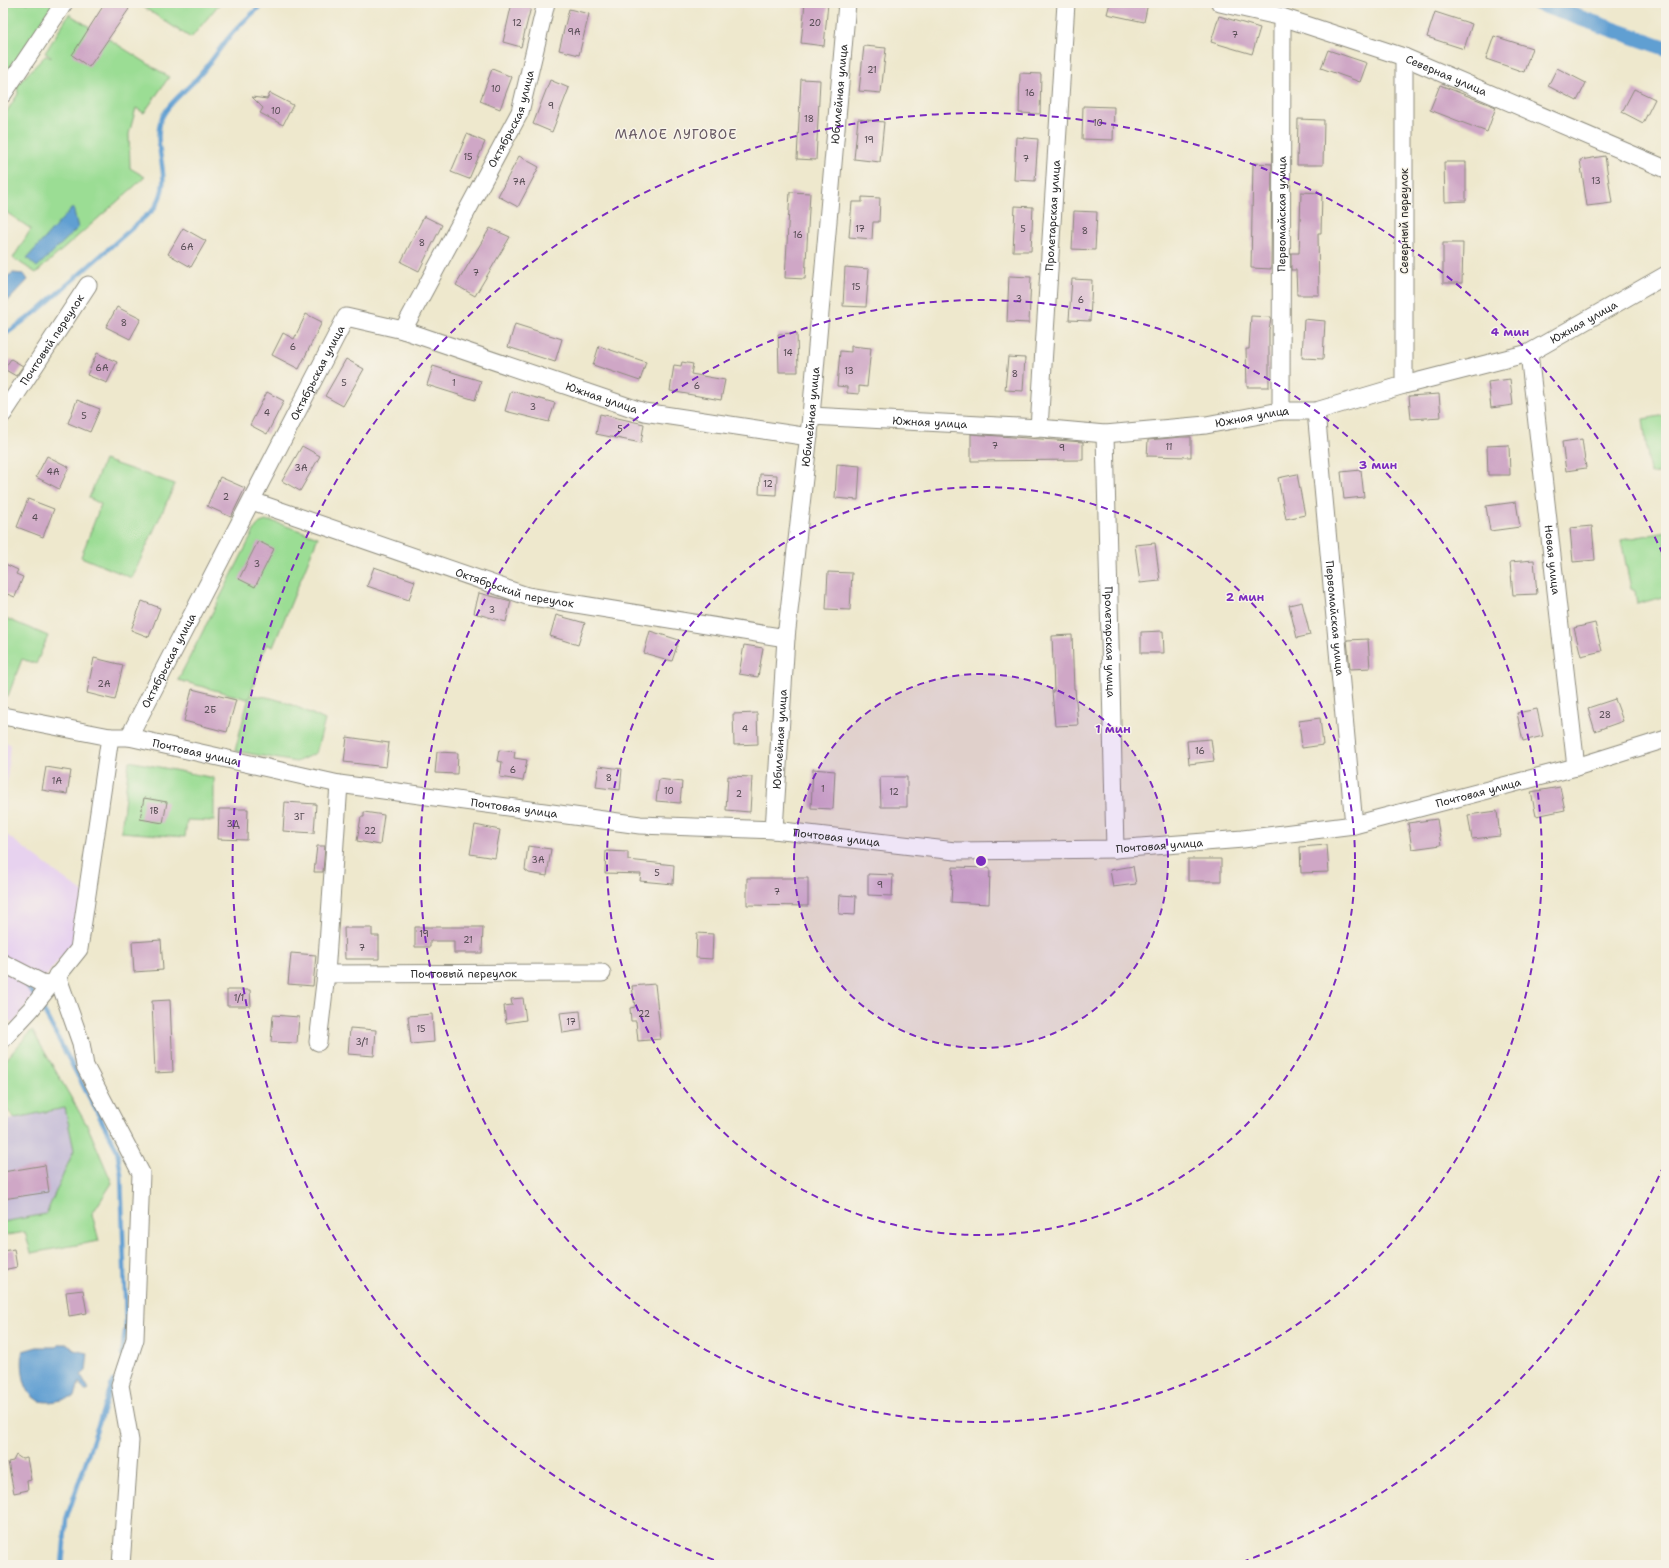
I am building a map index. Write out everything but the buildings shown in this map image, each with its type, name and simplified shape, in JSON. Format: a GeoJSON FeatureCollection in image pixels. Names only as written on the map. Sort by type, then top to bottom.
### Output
{"type":"FeatureCollection","features":[{"type":"Feature","properties":{"kind":"street"},"geometry":{"type":"LineString","coordinates":[[3,94],[64,3]]}},
{"type":"Feature","properties":{"kind":"street","name":"Октябрьская улица"},"geometry":{"type":"LineString","coordinates":[[129,737],[346,317],[403,330],[520,112],[546,3]]}},
{"type":"Feature","properties":{"kind":"street","name":"Юбилейная улица"},"geometry":{"type":"LineString","coordinates":[[774,830],[786,638],[809,437],[847,3]]}},
{"type":"Feature","properties":{"kind":"street","name":"Пролетарская улица"},"geometry":{"type":"LineString","coordinates":[[1039,428],[1066,3]]}},
{"type":"Feature","properties":{"kind":"street","name":"Северная улица"},"geometry":{"type":"LineString","coordinates":[[1220,3],[1282,17],[1404,57],[1666,169]]}},
{"type":"Feature","properties":{"kind":"street","name":"Первомайская улица"},"geometry":{"type":"LineString","coordinates":[[1281,411],[1282,17]]}},
{"type":"Feature","properties":{"kind":"street","name":"Северный переулок"},"geometry":{"type":"LineString","coordinates":[[1404,57],[1404,385]]}},
{"type":"Feature","properties":{"kind":"street","name":"Южная улица"},"geometry":{"type":"LineString","coordinates":[[811,416],[1039,428],[1105,434],[1206,425],[1281,411],[1316,411],[1404,385],[1529,353],[1666,275]]}},
{"type":"Feature","properties":{"kind":"street","name":"Почтовый переулок"},"geometry":{"type":"LineString","coordinates":[[3,414],[88,285]]}},
{"type":"Feature","properties":{"kind":"street","name":"Южная улица"},"geometry":{"type":"LineString","coordinates":[[403,330],[644,412],[809,437]]}},
{"type":"Feature","properties":{"kind":"street","name":"Новая улица"},"geometry":{"type":"LineString","coordinates":[[1529,353],[1576,767]]}},
{"type":"Feature","properties":{"kind":"street","name":"Первомайская улица"},"geometry":{"type":"LineString","coordinates":[[1316,411],[1354,825]]}},
{"type":"Feature","properties":{"kind":"street","name":"Пролетарская улица"},"geometry":{"type":"LineString","coordinates":[[1105,434],[1115,849]]}},
{"type":"Feature","properties":{"kind":"street","name":"Октябрьский переулок"},"geometry":{"type":"LineString","coordinates":[[252,501],[527,596],[786,638]]}},
{"type":"Feature","properties":{"kind":"street","name":"Почтовая улица"},"geometry":{"type":"LineString","coordinates":[[3,716],[110,737],[129,737],[339,784],[640,825],[774,830],[955,851],[1115,849],[1243,839],[1354,825],[1576,767],[1666,739]]}},
{"type":"Feature","properties":{"kind":"street"},"geometry":{"type":"LineString","coordinates":[[3,1039],[31,1009],[79,949],[110,737]]}},
{"type":"Feature","properties":{"kind":"street"},"geometry":{"type":"LineString","coordinates":[[318,1042],[326,974],[339,784]]}},
{"type":"Feature","properties":{"kind":"street"},"geometry":{"type":"LineString","coordinates":[[3,963],[50,984],[81,1043],[85,1066],[141,1173],[135,1339],[120,1385],[130,1441],[121,1565]]}},
{"type":"Feature","properties":{"kind":"street","name":"Почтовый переулок"},"geometry":{"type":"LineString","coordinates":[[326,974],[602,973]]}},
{"type":"Feature","properties":{"kind":"shaded area"},"geometry":{"type":"Polygon","coordinates":[[[3,739],[10,745],[3,832],[3,739]]]}},
{"type":"Feature","properties":{"kind":"shaded area"},"geometry":{"type":"Polygon","coordinates":[[[3,832],[85,894],[79,936],[46,976],[14,1024],[3,1017],[3,832]]]}},
{"type":"Feature","properties":{"kind":"shaded area"},"geometry":{"type":"Polygon","coordinates":[[[66,1108],[74,1150],[46,1214],[3,1222],[3,1120],[66,1108]]]}},
{"type":"Feature","properties":{"kind":"green space"},"geometry":{"type":"Polygon","coordinates":[[[3,3],[56,3],[3,79],[3,3]]]}},
{"type":"Feature","properties":{"kind":"green space"},"geometry":{"type":"Polygon","coordinates":[[[137,3],[220,3],[191,38],[137,3]]]}},
{"type":"Feature","properties":{"kind":"green space"},"geometry":{"type":"Polygon","coordinates":[[[69,14],[169,77],[144,113],[136,108],[129,134],[130,168],[145,177],[36,273],[13,258],[31,229],[3,210],[3,117],[18,94],[17,85],[45,56],[52,57],[45,53],[69,14]]]}},
{"type":"Feature","properties":{"kind":"green space"},"geometry":{"type":"Polygon","coordinates":[[[1666,415],[1666,472],[1650,474],[1643,419],[1666,415]]]}},
{"type":"Feature","properties":{"kind":"green space"},"geometry":{"type":"Polygon","coordinates":[[[104,460],[175,484],[132,578],[81,557],[101,504],[89,498],[104,460]]]}},
{"type":"Feature","properties":{"kind":"green space"},"geometry":{"type":"Polygon","coordinates":[[[272,521],[318,537],[273,647],[266,644],[250,696],[259,696],[278,700],[298,707],[325,720],[316,753],[296,762],[235,751],[249,697],[247,699],[178,680],[256,527],[260,523],[272,521]]]}},
{"type":"Feature","properties":{"kind":"green space"},"geometry":{"type":"Polygon","coordinates":[[[1666,532],[1666,596],[1637,604],[1635,591],[1631,589],[1621,540],[1666,532]]]}},
{"type":"Feature","properties":{"kind":"green space"},"geometry":{"type":"Polygon","coordinates":[[[3,617],[48,636],[36,664],[22,659],[8,696],[3,694],[3,617]]]}},
{"type":"Feature","properties":{"kind":"green space"},"geometry":{"type":"Polygon","coordinates":[[[129,761],[214,778],[214,821],[187,820],[185,837],[121,832],[129,761]]]}},
{"type":"Feature","properties":{"kind":"green space"},"geometry":{"type":"Polygon","coordinates":[[[32,1030],[88,1127],[112,1183],[92,1214],[99,1241],[31,1253],[25,1232],[3,1236],[3,1222],[46,1214],[74,1150],[65,1108],[15,1118],[3,1106],[3,1063],[32,1030]]]}},
{"type":"Feature","properties":{"kind":"water"},"geometry":{"type":"Polygon","coordinates":[[[73,207],[78,228],[37,267],[27,258],[73,207]]]}},
{"type":"Feature","properties":{"kind":"water"},"geometry":{"type":"Polygon","coordinates":[[[13,273],[24,274],[28,280],[3,306],[3,279],[13,273]]]}},
{"type":"Feature","properties":{"kind":"water"},"geometry":{"type":"Polygon","coordinates":[[[60,1344],[68,1344],[74,1350],[88,1353],[86,1371],[81,1375],[89,1389],[85,1391],[79,1382],[75,1397],[53,1402],[40,1401],[29,1393],[26,1386],[22,1364],[23,1351],[37,1347],[57,1347],[60,1344]]]}},
{"type":"Feature","properties":{"kind":"waterway"},"geometry":{"type":"LineString","coordinates":[[3,336],[36,312],[154,209],[163,187],[159,145],[160,123],[162,117],[176,98],[203,71],[233,33],[264,3]]}},
{"type":"Feature","properties":{"kind":"waterway"},"geometry":{"type":"LineString","coordinates":[[1537,3],[1666,48]]}},
{"type":"Feature","properties":{"kind":"waterway"},"geometry":{"type":"LineString","coordinates":[[24,981],[36,998]]}},
{"type":"Feature","properties":{"kind":"waterway"},"geometry":{"type":"LineString","coordinates":[[40,1004],[117,1150],[121,1174],[126,1324],[122,1355]]}},
{"type":"Feature","properties":{"kind":"waterway"},"geometry":{"type":"LineString","coordinates":[[62,1565],[66,1520],[113,1381]]}},
{"type":"Feature","properties":{"kind":"district","name":"МАЛОЕ ЛУГОВОЕ"},"geometry":{"type":"Point","coordinates":[676,134]}}]}
